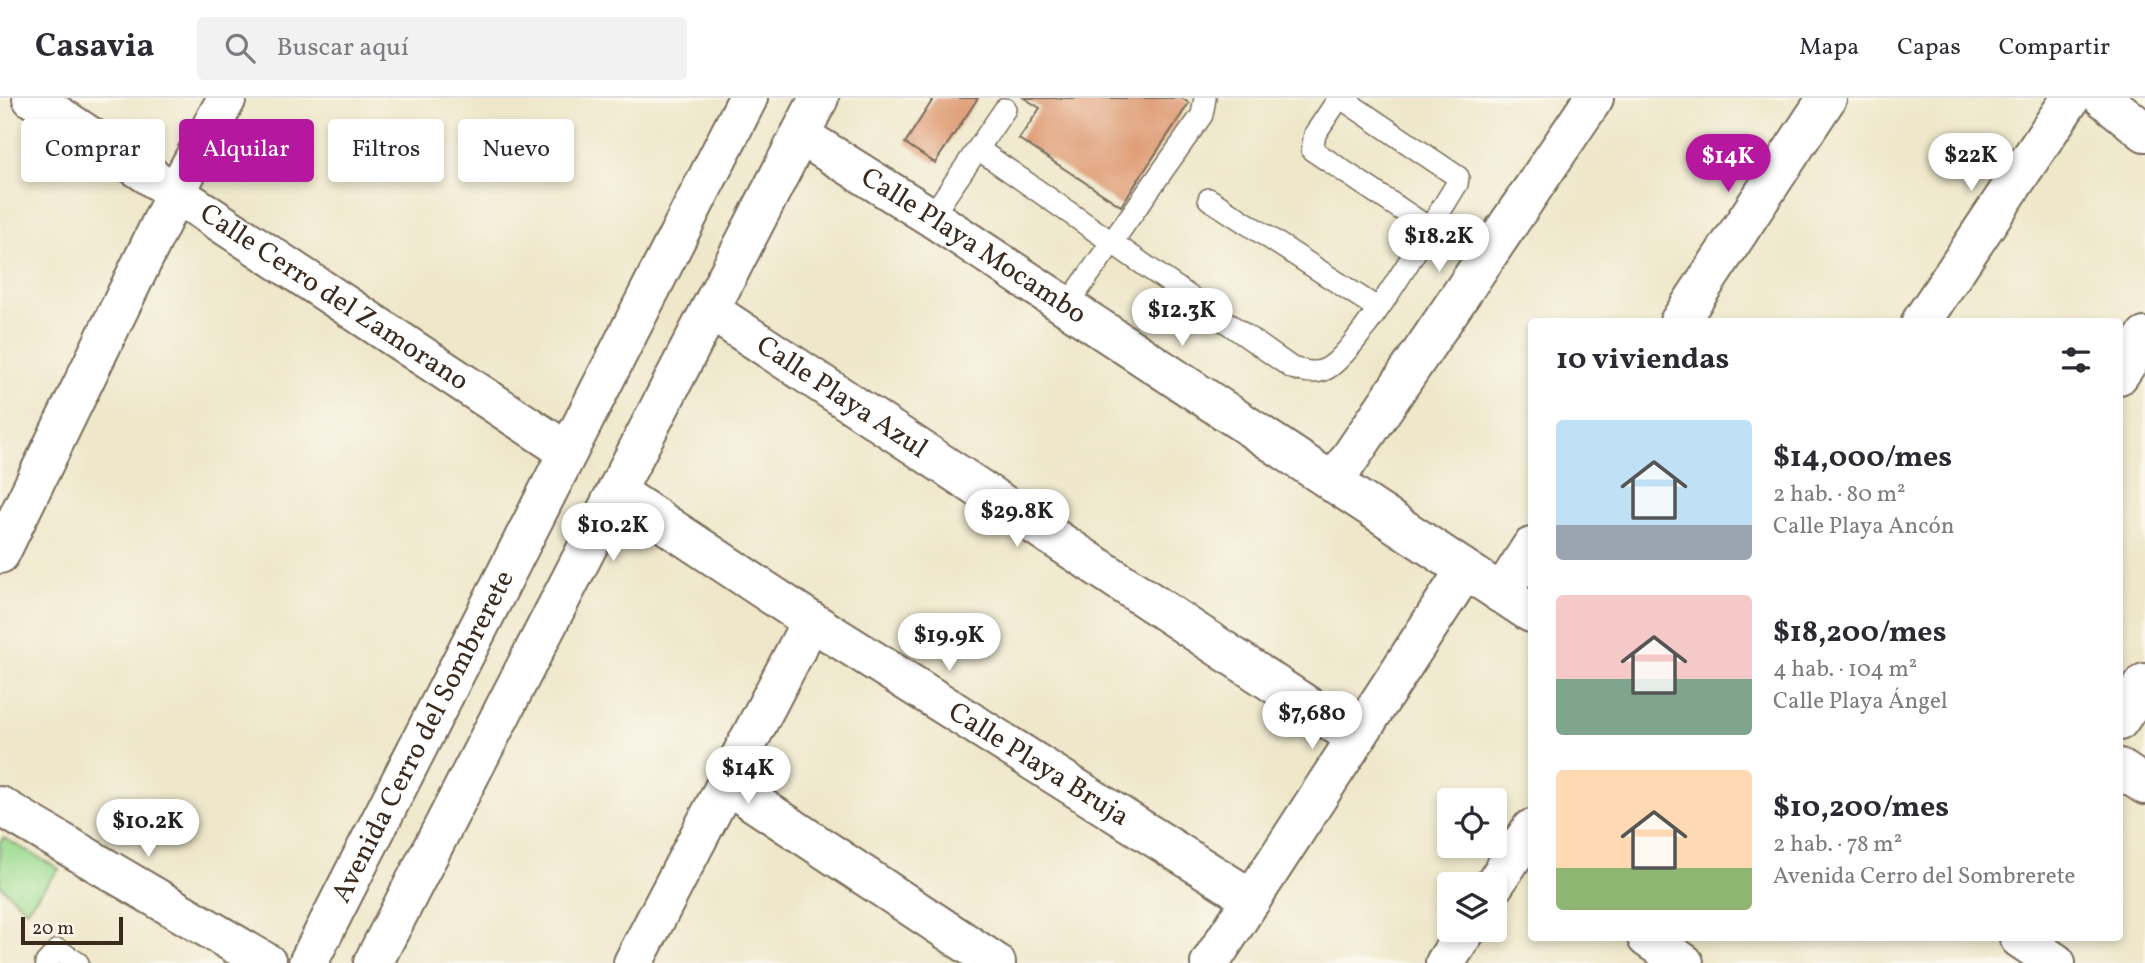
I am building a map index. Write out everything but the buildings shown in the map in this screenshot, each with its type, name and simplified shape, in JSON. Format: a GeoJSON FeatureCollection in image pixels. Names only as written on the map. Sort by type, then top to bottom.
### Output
{"type":"FeatureCollection","features":[{"type":"Feature","properties":{"kind":"street","name":"Calle Cerro del Zamorano"},"geometry":{"type":"LineString","coordinates":[[32,98],[568,452]]}},
{"type":"Feature","properties":{"kind":"street"},"geometry":{"type":"LineString","coordinates":[[0,554],[176,192],[227,98]]}},
{"type":"Feature","properties":{"kind":"street","name":"Avenida Cerro del Sombrerete"},"geometry":{"type":"LineString","coordinates":[[308,963],[748,98]]}},
{"type":"Feature","properties":{"kind":"street"},"geometry":{"type":"LineString","coordinates":[[373,963],[819,98]]}},
{"type":"Feature","properties":{"kind":"street"},"geometry":{"type":"LineString","coordinates":[[1333,483],[1594,98]]}},
{"type":"Feature","properties":{"kind":"street"},"geometry":{"type":"LineString","coordinates":[[1682,318],[1827,98]]}},
{"type":"Feature","properties":{"kind":"street"},"geometry":{"type":"LineString","coordinates":[[1924,318],[2071,98]]}},
{"type":"Feature","properties":{"kind":"street"},"geometry":{"type":"LineString","coordinates":[[2103,98],[2145,132]]}},
{"type":"Feature","properties":{"kind":"street","name":"Calle Playa Mocambo"},"geometry":{"type":"LineString","coordinates":[[800,135],[931,217],[1516,604]]}},
{"type":"Feature","properties":{"kind":"street","name":"Calle Playa Azul"},"geometry":{"type":"LineString","coordinates":[[710,310],[1356,738]]}},
{"type":"Feature","properties":{"kind":"street"},"geometry":{"type":"LineString","coordinates":[[2123,369],[2145,337]]}},
{"type":"Feature","properties":{"kind":"street","name":"Calle Playa Bruja"},"geometry":{"type":"LineString","coordinates":[[617,492],[811,621],[1252,899]]}},
{"type":"Feature","properties":{"kind":"street"},"geometry":{"type":"LineString","coordinates":[[1516,604],[1528,558]]}},
{"type":"Feature","properties":{"kind":"street"},"geometry":{"type":"LineString","coordinates":[[1210,963],[1464,572]]}},
{"type":"Feature","properties":{"kind":"street"},"geometry":{"type":"LineString","coordinates":[[633,963],[811,621]]}},
{"type":"Feature","properties":{"kind":"street"},"geometry":{"type":"LineString","coordinates":[[2123,715],[2145,683]]}},
{"type":"Feature","properties":{"kind":"street"},"geometry":{"type":"LineString","coordinates":[[2123,771],[2145,785]]}},
{"type":"Feature","properties":{"kind":"street"},"geometry":{"type":"LineString","coordinates":[[726,784],[996,963]]}},
{"type":"Feature","properties":{"kind":"street"},"geometry":{"type":"LineString","coordinates":[[1,808],[267,963]]}},
{"type":"Feature","properties":{"kind":"street"},"geometry":{"type":"LineString","coordinates":[[1505,872],[1526,847]]}},
{"type":"Feature","properties":{"kind":"street"},"geometry":{"type":"LineString","coordinates":[[1651,941],[1684,963]]}},
{"type":"Feature","properties":{"kind":"street"},"geometry":{"type":"LineString","coordinates":[[2023,941],[2056,963]]}},
{"type":"Feature","properties":{"kind":"street"},"geometry":{"type":"LineString","coordinates":[[1445,963],[1459,942]]}},
{"type":"Feature","properties":{"kind":"lane"},"geometry":{"type":"LineString","coordinates":[[1066,307],[1202,115],[1205,98]]}},
{"type":"Feature","properties":{"kind":"lane"},"geometry":{"type":"LineString","coordinates":[[978,149],[1292,368],[1308,372],[1326,370],[1352,347],[1429,228],[1457,184],[1458,177],[1340,98],[1315,134],[1312,150],[1429,228]]}},
{"type":"Feature","properties":{"kind":"lane"},"geometry":{"type":"LineString","coordinates":[[931,217],[1005,109]]}},
{"type":"Feature","properties":{"kind":"lane"},"geometry":{"type":"LineString","coordinates":[[1209,199],[1377,308]]}},
{"type":"Feature","properties":{"kind":"lane"},"geometry":{"type":"LineString","coordinates":[[46,963],[58,950],[78,963]]}},
{"type":"Feature","properties":{"kind":"green space"},"geometry":{"type":"Polygon","coordinates":[[[4,838],[59,869],[26,910],[0,885],[0,842],[4,838]]]}}]}
